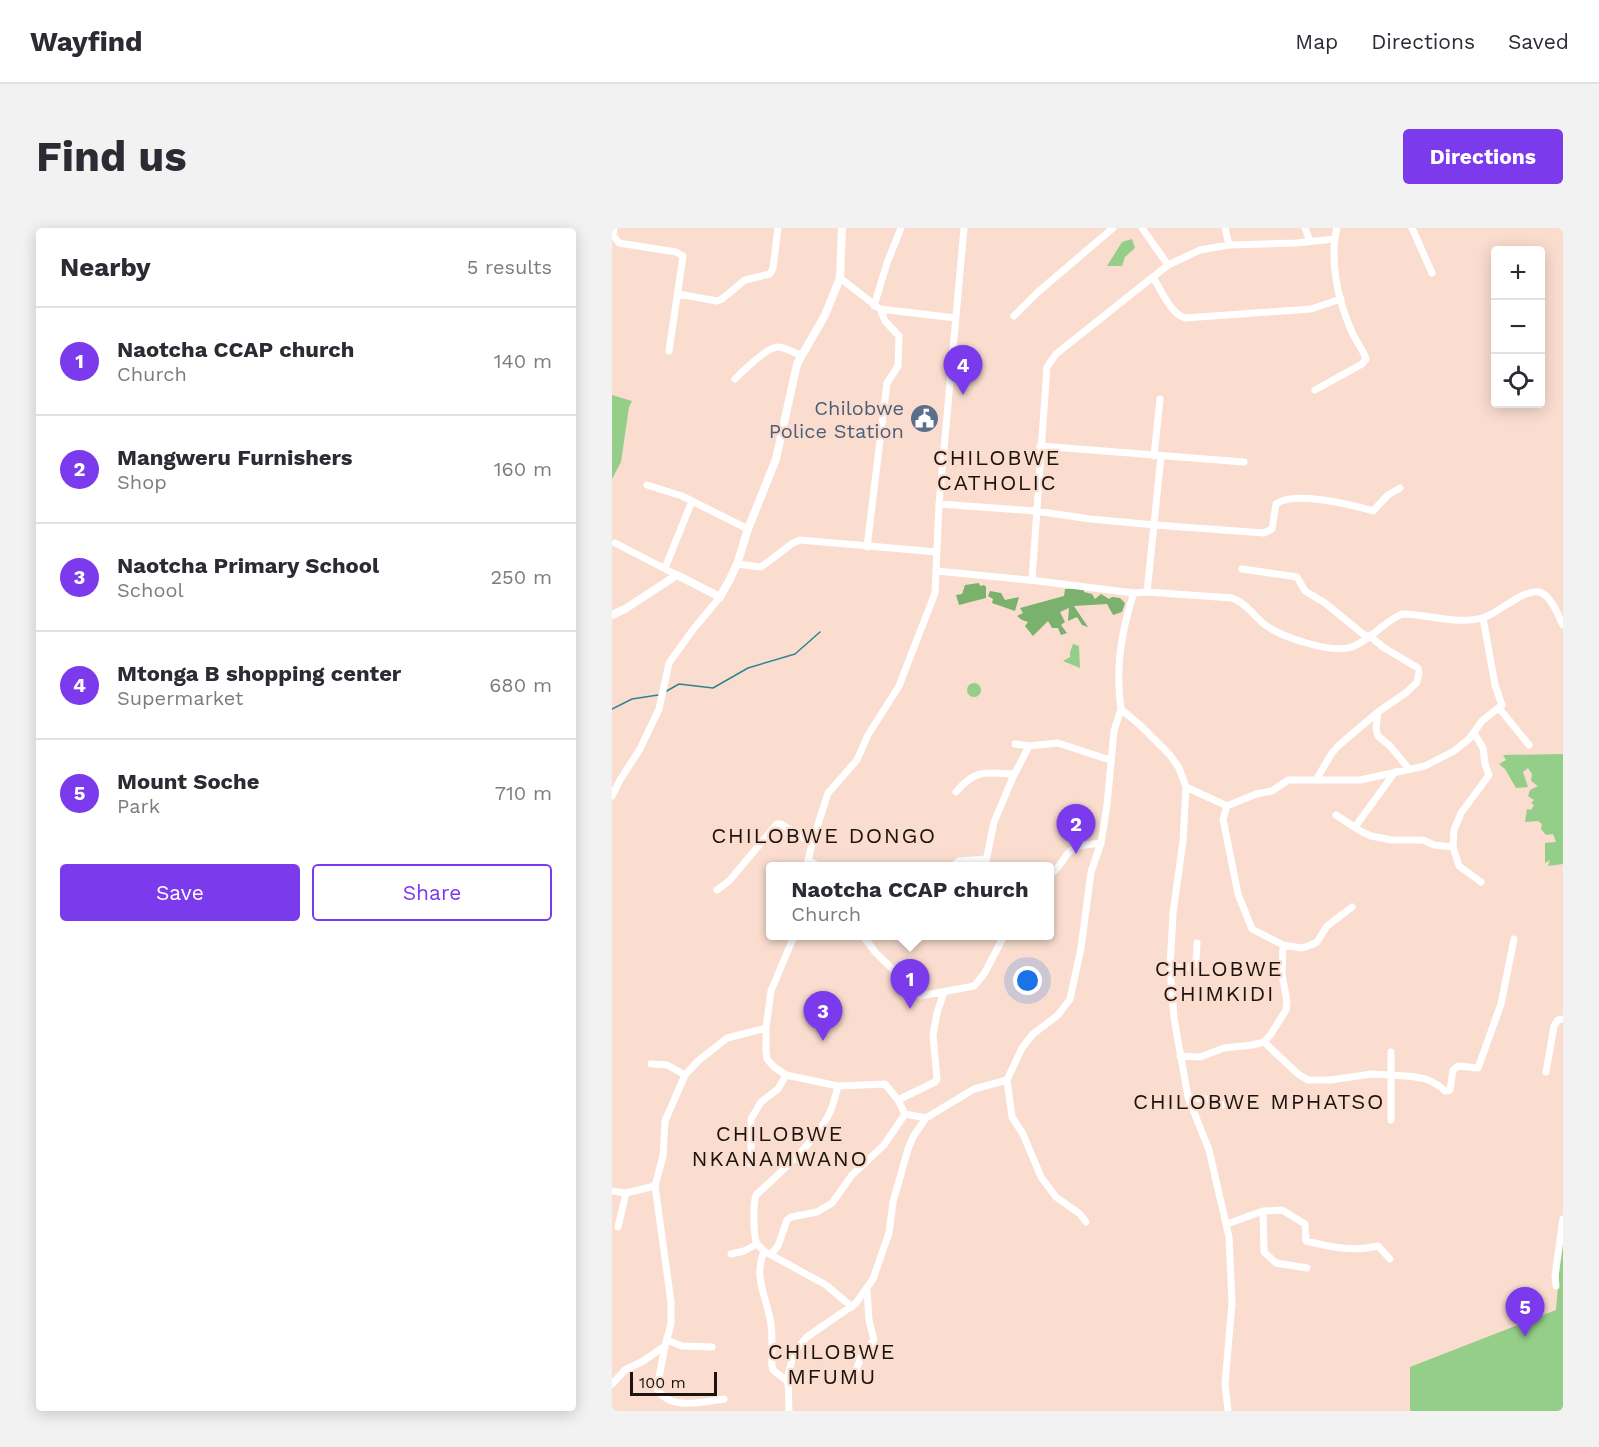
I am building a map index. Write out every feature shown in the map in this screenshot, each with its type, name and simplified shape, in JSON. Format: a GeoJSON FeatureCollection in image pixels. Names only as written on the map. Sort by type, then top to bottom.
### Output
{"type":"FeatureCollection","features":[{"type":"Feature","properties":{"kind":"street"},"geometry":{"type":"LineString","coordinates":[[614,228],[614,236],[619,243],[676,252],[682,256],[669,351]]}},
{"type":"Feature","properties":{"kind":"street"},"geometry":{"type":"LineString","coordinates":[[678,294],[717,301],[745,280],[770,274],[773,268],[778,228]]}},
{"type":"Feature","properties":{"kind":"street"},"geometry":{"type":"LineString","coordinates":[[612,796],[640,749],[660,706],[670,660],[720,597],[737,564],[748,529],[776,459],[794,371],[825,315],[840,278],[842,228]]}},
{"type":"Feature","properties":{"kind":"street"},"geometry":{"type":"LineString","coordinates":[[877,308],[887,263],[901,228]]}},
{"type":"Feature","properties":{"kind":"street"},"geometry":{"type":"LineString","coordinates":[[808,862],[829,790],[857,760],[868,735],[905,674],[919,631],[935,593],[939,504],[964,228]]}},
{"type":"Feature","properties":{"kind":"street"},"geometry":{"type":"LineString","coordinates":[[1014,316],[1038,292],[1113,228]]}},
{"type":"Feature","properties":{"kind":"street"},"geometry":{"type":"LineString","coordinates":[[1142,228],[1168,265]]}},
{"type":"Feature","properties":{"kind":"street"},"geometry":{"type":"LineString","coordinates":[[1225,228],[1229,245]]}},
{"type":"Feature","properties":{"kind":"street"},"geometry":{"type":"LineString","coordinates":[[1305,228],[1310,241]]}},
{"type":"Feature","properties":{"kind":"street"},"geometry":{"type":"LineString","coordinates":[[1315,390],[1362,364],[1366,359],[1350,328],[1341,299],[1334,260],[1334,239],[1337,228]]}},
{"type":"Feature","properties":{"kind":"street"},"geometry":{"type":"LineString","coordinates":[[1412,228],[1432,273]]}},
{"type":"Feature","properties":{"kind":"street"},"geometry":{"type":"LineString","coordinates":[[1032,580],[1047,367],[1056,354],[1168,265],[1200,250],[1229,245],[1334,239]]}},
{"type":"Feature","properties":{"kind":"street"},"geometry":{"type":"LineString","coordinates":[[1153,277],[1173,310],[1185,318],[1311,309],[1341,299]]}},
{"type":"Feature","properties":{"kind":"street"},"geometry":{"type":"LineString","coordinates":[[840,278],[877,308],[886,323],[899,336],[898,366],[887,383],[867,547]]}},
{"type":"Feature","properties":{"kind":"street"},"geometry":{"type":"LineString","coordinates":[[877,308],[956,318]]}},
{"type":"Feature","properties":{"kind":"street"},"geometry":{"type":"LineString","coordinates":[[735,379],[772,348],[780,347],[801,355]]}},
{"type":"Feature","properties":{"kind":"street"},"geometry":{"type":"LineString","coordinates":[[1147,592],[1155,525],[1160,399]]}},
{"type":"Feature","properties":{"kind":"street"},"geometry":{"type":"LineString","coordinates":[[1041,446],[1244,462]]}},
{"type":"Feature","properties":{"kind":"street"},"geometry":{"type":"LineString","coordinates":[[647,485],[692,501],[748,529]]}},
{"type":"Feature","properties":{"kind":"street"},"geometry":{"type":"LineString","coordinates":[[939,504],[1036,511],[1155,525],[1268,532],[1272,529],[1276,504],[1285,500],[1327,500],[1346,503],[1373,512],[1388,495],[1400,488]]}},
{"type":"Feature","properties":{"kind":"street"},"geometry":{"type":"LineString","coordinates":[[665,568],[692,501]]}},
{"type":"Feature","properties":{"kind":"street"},"geometry":{"type":"LineString","coordinates":[[737,564],[761,567],[793,543],[801,540],[937,552]]}},
{"type":"Feature","properties":{"kind":"street"},"geometry":{"type":"LineString","coordinates":[[615,543],[720,597]]}},
{"type":"Feature","properties":{"kind":"street"},"geometry":{"type":"LineString","coordinates":[[1242,569],[1298,577],[1305,591],[1325,603],[1363,634],[1415,665],[1419,672],[1417,682],[1412,688],[1378,712],[1332,753],[1316,780]]}},
{"type":"Feature","properties":{"kind":"street"},"geometry":{"type":"LineString","coordinates":[[937,571],[1134,593],[1235,599],[1266,625],[1291,638],[1340,649],[1350,648],[1371,637],[1402,614],[1450,620],[1483,618],[1530,592],[1538,592],[1548,599],[1563,625]]}},
{"type":"Feature","properties":{"kind":"street"},"geometry":{"type":"LineString","coordinates":[[612,615],[677,575]]}},
{"type":"Feature","properties":{"kind":"street"},"geometry":{"type":"LineString","coordinates":[[1086,1222],[1080,1214],[1056,1197],[1041,1178],[1023,1134],[1012,1117],[1008,1080],[1022,1048],[1033,1034],[1058,1015],[1070,999],[1081,948],[1088,884],[1101,843],[1107,805],[1114,731],[1121,709],[1117,685],[1119,657],[1123,627],[1134,593]]}},
{"type":"Feature","properties":{"kind":"street"},"geometry":{"type":"LineString","coordinates":[[1186,787],[1227,806],[1272,791],[1285,781],[1360,780],[1425,766],[1454,751],[1469,739],[1482,721],[1502,705],[1495,685],[1483,618]]}},
{"type":"Feature","properties":{"kind":"street"},"geometry":{"type":"LineString","coordinates":[[1499,708],[1529,745]]}},
{"type":"Feature","properties":{"kind":"street"},"geometry":{"type":"LineString","coordinates":[[1121,709],[1142,726],[1170,755],[1179,768],[1186,787],[1183,841],[1173,913],[1170,968],[1174,1018],[1188,1097],[1209,1150],[1227,1224],[1232,1269],[1232,1309],[1225,1384],[1228,1411]]}},
{"type":"Feature","properties":{"kind":"street"},"geometry":{"type":"LineString","coordinates":[[1378,712],[1376,728],[1378,736],[1390,746],[1409,769]]}},
{"type":"Feature","properties":{"kind":"street"},"geometry":{"type":"LineString","coordinates":[[1474,733],[1483,748],[1489,775],[1456,821],[1453,847],[1459,866],[1481,882]]}},
{"type":"Feature","properties":{"kind":"street"},"geometry":{"type":"LineString","coordinates":[[1015,744],[1029,746],[1058,743],[1110,760]]}},
{"type":"Feature","properties":{"kind":"street"},"geometry":{"type":"LineString","coordinates":[[985,862],[994,822],[1014,774],[1029,746]]}},
{"type":"Feature","properties":{"kind":"street"},"geometry":{"type":"LineString","coordinates":[[1355,827],[1395,772]]}},
{"type":"Feature","properties":{"kind":"street"},"geometry":{"type":"LineString","coordinates":[[956,792],[979,773],[1014,774]]}},
{"type":"Feature","properties":{"kind":"street"},"geometry":{"type":"LineString","coordinates":[[1227,806],[1223,819],[1243,909],[1252,929],[1283,945],[1302,948],[1317,942],[1327,926],[1352,907]]}},
{"type":"Feature","properties":{"kind":"street"},"geometry":{"type":"LineString","coordinates":[[1336,815],[1371,836],[1392,840],[1423,840],[1434,845],[1453,847]]}},
{"type":"Feature","properties":{"kind":"street"},"geometry":{"type":"LineString","coordinates":[[717,890],[729,881],[777,824],[781,824],[812,843]]}},
{"type":"Feature","properties":{"kind":"street"},"geometry":{"type":"LineString","coordinates":[[1054,870],[1068,850],[1079,845],[1101,843]]}},
{"type":"Feature","properties":{"kind":"street"},"geometry":{"type":"LineString","coordinates":[[1264,1042],[1298,1074],[1308,1080],[1372,1074],[1391,1075],[1424,1078],[1435,1082],[1445,1091],[1450,1090],[1453,1070],[1458,1066],[1478,1068],[1501,1004],[1514,939]]}},
{"type":"Feature","properties":{"kind":"street"},"geometry":{"type":"LineString","coordinates":[[792,940],[771,991],[766,1028],[767,1059],[786,1075],[838,1086],[881,1083],[889,1088],[905,1114]]}},
{"type":"Feature","properties":{"kind":"street"},"geometry":{"type":"LineString","coordinates":[[866,940],[918,995],[974,986],[984,974],[1002,940]]}},
{"type":"Feature","properties":{"kind":"street"},"geometry":{"type":"LineString","coordinates":[[1170,968],[1193,967],[1196,961],[1197,943]]}},
{"type":"Feature","properties":{"kind":"street"},"geometry":{"type":"LineString","coordinates":[[1180,1056],[1200,1057],[1224,1048],[1264,1042],[1286,1010],[1282,974],[1283,945]]}},
{"type":"Feature","properties":{"kind":"street"},"geometry":{"type":"LineString","coordinates":[[898,1100],[937,1079],[933,1035],[944,992]]}},
{"type":"Feature","properties":{"kind":"street"},"geometry":{"type":"LineString","coordinates":[[1546,1072],[1554,1026],[1558,1020],[1563,1019]]}},
{"type":"Feature","properties":{"kind":"street"},"geometry":{"type":"LineString","coordinates":[[724,1399],[676,1404],[663,1398],[657,1388],[671,1324],[671,1302],[655,1186],[663,1156],[664,1123],[685,1075],[698,1061],[727,1038],[766,1028]]}},
{"type":"Feature","properties":{"kind":"street"},"geometry":{"type":"LineString","coordinates":[[1390,1119],[1391,1052]]}},
{"type":"Feature","properties":{"kind":"street"},"geometry":{"type":"LineString","coordinates":[[651,1064],[667,1065],[685,1075]]}},
{"type":"Feature","properties":{"kind":"street"},"geometry":{"type":"LineString","coordinates":[[751,1164],[751,1119],[761,1102],[778,1089],[786,1075]]}},
{"type":"Feature","properties":{"kind":"street"},"geometry":{"type":"LineString","coordinates":[[789,1411],[788,1382],[792,1358],[804,1340],[852,1306],[867,1291],[873,1279],[888,1236],[892,1202],[913,1137],[926,1118],[974,1089],[1008,1080]]}},
{"type":"Feature","properties":{"kind":"street"},"geometry":{"type":"LineString","coordinates":[[757,1244],[754,1197],[818,1130],[829,1114],[838,1086]]}},
{"type":"Feature","properties":{"kind":"street"},"geometry":{"type":"LineString","coordinates":[[1188,1097],[1216,1100],[1222,1105]]}},
{"type":"Feature","properties":{"kind":"street"},"geometry":{"type":"LineString","coordinates":[[905,1114],[926,1118]]}},
{"type":"Feature","properties":{"kind":"street"},"geometry":{"type":"LineString","coordinates":[[788,1382],[773,1370],[772,1366],[770,1321],[760,1284],[760,1260],[780,1243],[787,1220],[791,1217],[817,1212],[832,1203],[852,1175],[884,1145],[905,1114]]}},
{"type":"Feature","properties":{"kind":"street"},"geometry":{"type":"LineString","coordinates":[[612,1191],[626,1193],[655,1186]]}},
{"type":"Feature","properties":{"kind":"street"},"geometry":{"type":"LineString","coordinates":[[618,1227],[626,1193]]}},
{"type":"Feature","properties":{"kind":"street"},"geometry":{"type":"LineString","coordinates":[[1227,1224],[1263,1211],[1282,1210],[1305,1224],[1306,1241],[1363,1250],[1378,1246],[1390,1259]]}},
{"type":"Feature","properties":{"kind":"street"},"geometry":{"type":"LineString","coordinates":[[1263,1211],[1264,1252],[1276,1263],[1307,1268]]}},
{"type":"Feature","properties":{"kind":"street"},"geometry":{"type":"LineString","coordinates":[[1556,1286],[1555,1276],[1563,1219]]}},
{"type":"Feature","properties":{"kind":"street"},"geometry":{"type":"LineString","coordinates":[[757,1244],[826,1285],[852,1306]]}},
{"type":"Feature","properties":{"kind":"street"},"geometry":{"type":"LineString","coordinates":[[730,1254],[744,1251],[757,1244]]}},
{"type":"Feature","properties":{"kind":"street"},"geometry":{"type":"LineString","coordinates":[[855,1373],[861,1357],[874,1340],[869,1320],[867,1291]]}},
{"type":"Feature","properties":{"kind":"street"},"geometry":{"type":"LineString","coordinates":[[612,1384],[621,1373],[666,1343],[712,1347]]}},
{"type":"Feature","properties":{"kind":"green space"},"geometry":{"type":"Polygon","coordinates":[[[1132,239],[1135,248],[1125,257],[1122,266],[1107,266],[1122,242],[1132,239]]]}},
{"type":"Feature","properties":{"kind":"green space"},"geometry":{"type":"Polygon","coordinates":[[[612,395],[632,401],[629,407],[621,462],[612,479],[612,395]]]}},
{"type":"Feature","properties":{"kind":"green space"},"geometry":{"type":"Polygon","coordinates":[[[979,583],[980,586],[986,587],[986,598],[959,605],[956,595],[962,594],[965,585],[979,583]]]}},
{"type":"Feature","properties":{"kind":"green space"},"geometry":{"type":"Polygon","coordinates":[[[1084,588],[1084,592],[1092,594],[1095,599],[1101,594],[1109,599],[1120,598],[1125,603],[1122,612],[1113,615],[1107,604],[1074,606],[1088,627],[1082,625],[1077,617],[1068,621],[1069,608],[1060,612],[1065,622],[1061,625],[1067,633],[1061,635],[1058,628],[1052,628],[1048,621],[1033,636],[1025,626],[1028,622],[1017,616],[1023,613],[1020,608],[1064,596],[1065,589],[1084,588]]]}},
{"type":"Feature","properties":{"kind":"green space"},"geometry":{"type":"Polygon","coordinates":[[[990,591],[1001,593],[1005,600],[1019,597],[1015,611],[992,603],[993,599],[988,596],[990,591]]]}},
{"type":"Feature","properties":{"kind":"green space"},"geometry":{"type":"Polygon","coordinates":[[[1073,644],[1079,646],[1080,668],[1063,661],[1070,657],[1073,644]]]}},
{"type":"Feature","properties":{"kind":"green space"},"geometry":{"type":"Polygon","coordinates":[[[974,683],[979,685],[981,690],[979,695],[974,697],[969,695],[967,690],[969,685],[974,683]]]}},
{"type":"Feature","properties":{"kind":"green space"},"geometry":{"type":"Polygon","coordinates":[[[1563,754],[1563,864],[1548,866],[1550,860],[1545,863],[1545,843],[1556,842],[1553,834],[1546,835],[1541,829],[1542,824],[1538,821],[1525,822],[1527,809],[1531,810],[1534,805],[1531,803],[1534,800],[1528,796],[1530,790],[1538,786],[1531,781],[1532,774],[1528,768],[1523,772],[1528,787],[1516,788],[1505,769],[1499,764],[1506,760],[1503,755],[1563,754]]]}},
{"type":"Feature","properties":{"kind":"green space"},"geometry":{"type":"Polygon","coordinates":[[[1563,1226],[1563,1411],[1410,1411],[1410,1367],[1556,1310],[1563,1226]]]}},
{"type":"Feature","properties":{"kind":"waterway"},"geometry":{"type":"LineString","coordinates":[[665,692],[679,684],[713,688],[748,668],[795,654],[820,632]]}},
{"type":"Feature","properties":{"kind":"waterway"},"geometry":{"type":"LineString","coordinates":[[612,709],[632,699],[658,695]]}},
{"type":"Feature","properties":{"kind":"place","name":"Mtonga B shopping center"},"geometry":{"type":"Point","coordinates":[963,395]}},
{"type":"Feature","properties":{"kind":"place","name":"Chilobwe Police Station"},"geometry":{"type":"Point","coordinates":[925,419]}},
{"type":"Feature","properties":{"kind":"place","name":"Mangweru Furnishers"},"geometry":{"type":"Point","coordinates":[1076,854]}},
{"type":"Feature","properties":{"kind":"place","name":"Naotcha CCAP church"},"geometry":{"type":"Point","coordinates":[910,1009]}},
{"type":"Feature","properties":{"kind":"place","name":"Naotcha Primary School"},"geometry":{"type":"Point","coordinates":[823,1041]}},
{"type":"Feature","properties":{"kind":"place","name":"Mount Soche"},"geometry":{"type":"Point","coordinates":[1525,1337]}},
{"type":"Feature","properties":{"kind":"district","name":"CHILOBWE CATHOLIC"},"geometry":{"type":"Point","coordinates":[997,470]}},
{"type":"Feature","properties":{"kind":"district","name":"CHILOBWE DONGO"},"geometry":{"type":"Point","coordinates":[824,835]}},
{"type":"Feature","properties":{"kind":"district","name":"CHILOBWE CHIMKIDI"},"geometry":{"type":"Point","coordinates":[1219,980]}},
{"type":"Feature","properties":{"kind":"district","name":"CHILOBWE MPHATSO"},"geometry":{"type":"Point","coordinates":[1259,1101]}},
{"type":"Feature","properties":{"kind":"district","name":"CHILOBWE NKANAMWANO"},"geometry":{"type":"Point","coordinates":[780,1146]}},
{"type":"Feature","properties":{"kind":"district","name":"CHILOBWE MFUMU"},"geometry":{"type":"Point","coordinates":[832,1364]}}]}
